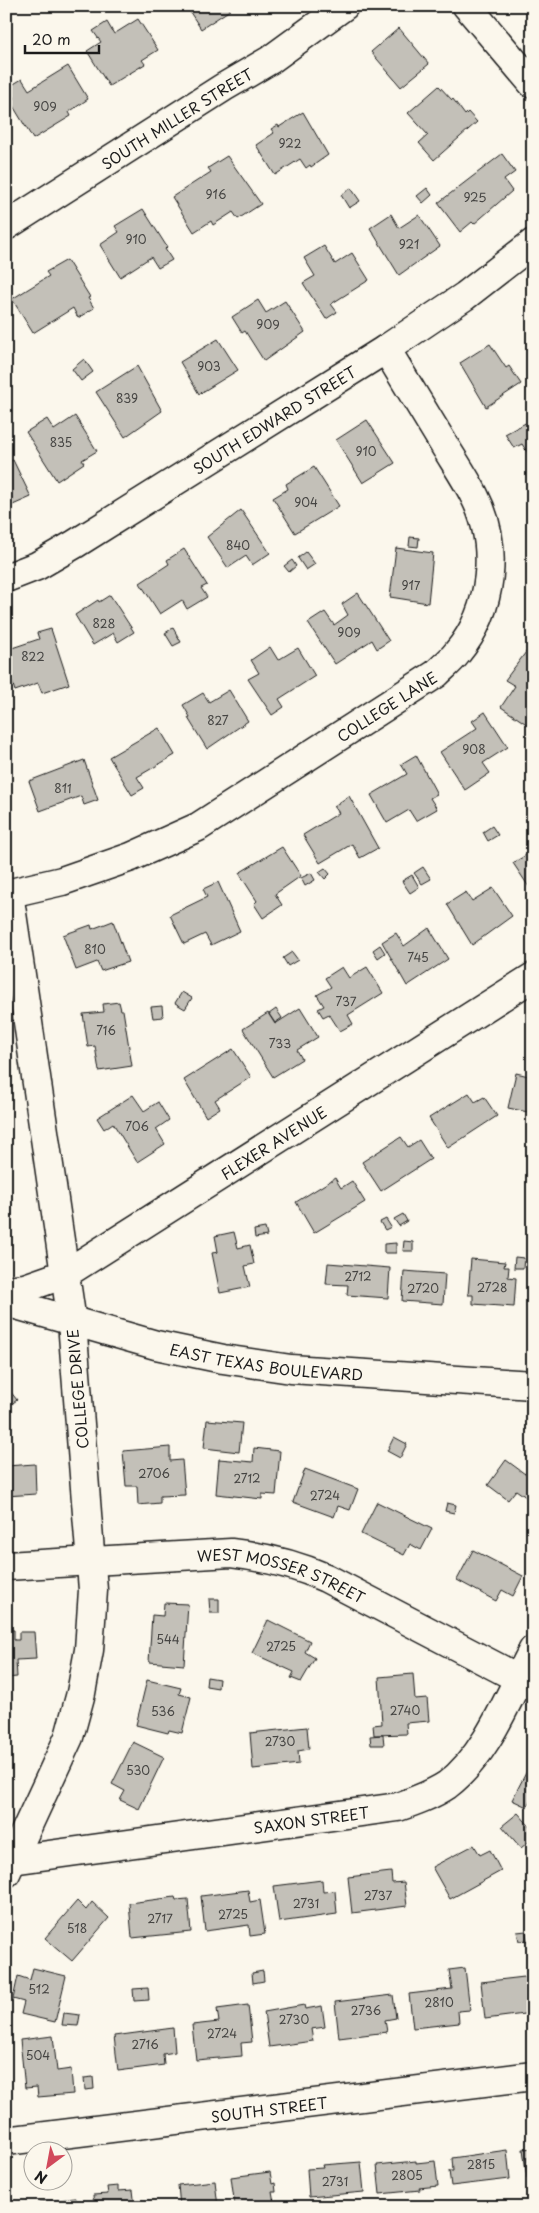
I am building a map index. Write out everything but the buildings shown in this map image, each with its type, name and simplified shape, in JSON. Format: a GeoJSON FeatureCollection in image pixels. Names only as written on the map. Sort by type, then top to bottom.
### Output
{"type":"FeatureCollection","features":[{"type":"Feature","properties":{"kind":"street","name":"SOUTH MILLER STREET"},"geometry":{"type":"LineString","coordinates":[[6,226],[224,87],[270,60],[344,6]]}},
{"type":"Feature","properties":{"kind":"street"},"geometry":{"type":"LineString","coordinates":[[467,6],[533,84]]}},
{"type":"Feature","properties":{"kind":"street","name":"SOUTH EDWARD STREET"},"geometry":{"type":"LineString","coordinates":[[6,578],[37,566],[74,544],[386,349],[465,296],[533,243]]}},
{"type":"Feature","properties":{"kind":"street","name":"COLLEGE LANE"},"geometry":{"type":"LineString","coordinates":[[8,894],[62,881],[132,857],[198,827],[436,674],[457,653],[471,632],[482,609],[489,580],[490,555],[486,525],[475,496],[386,349]]}},
{"type":"Feature","properties":{"kind":"street","name":"COLLEGE DRIVE"},"geometry":{"type":"LineString","coordinates":[[8,894],[72,1322],[93,1590],[89,1650],[81,1694],[69,1737],[9,1866]]}},
{"type":"Feature","properties":{"kind":"street","name":"FLEXER AVENUE"},"geometry":{"type":"LineString","coordinates":[[6,1290],[25,1288],[65,1274],[533,977]]}},
{"type":"Feature","properties":{"kind":"street","name":"EAST TEXAS BOULEVARD"},"geometry":{"type":"LineString","coordinates":[[6,1302],[156,1345],[213,1357],[291,1369],[533,1385]]}},
{"type":"Feature","properties":{"kind":"street","name":"WEST MOSSER STREET"},"geometry":{"type":"LineString","coordinates":[[6,1566],[231,1554],[266,1557],[300,1566],[526,1682]]}},
{"type":"Feature","properties":{"kind":"street","name":"SAXON STREET"},"geometry":{"type":"LineString","coordinates":[[9,1866],[398,1807],[417,1800],[446,1785],[468,1765],[483,1746],[526,1682],[533,1650]]}},
{"type":"Feature","properties":{"kind":"street","name":"SOUTH STREET"},"geometry":{"type":"LineString","coordinates":[[6,2141],[533,2076]]}}]}
